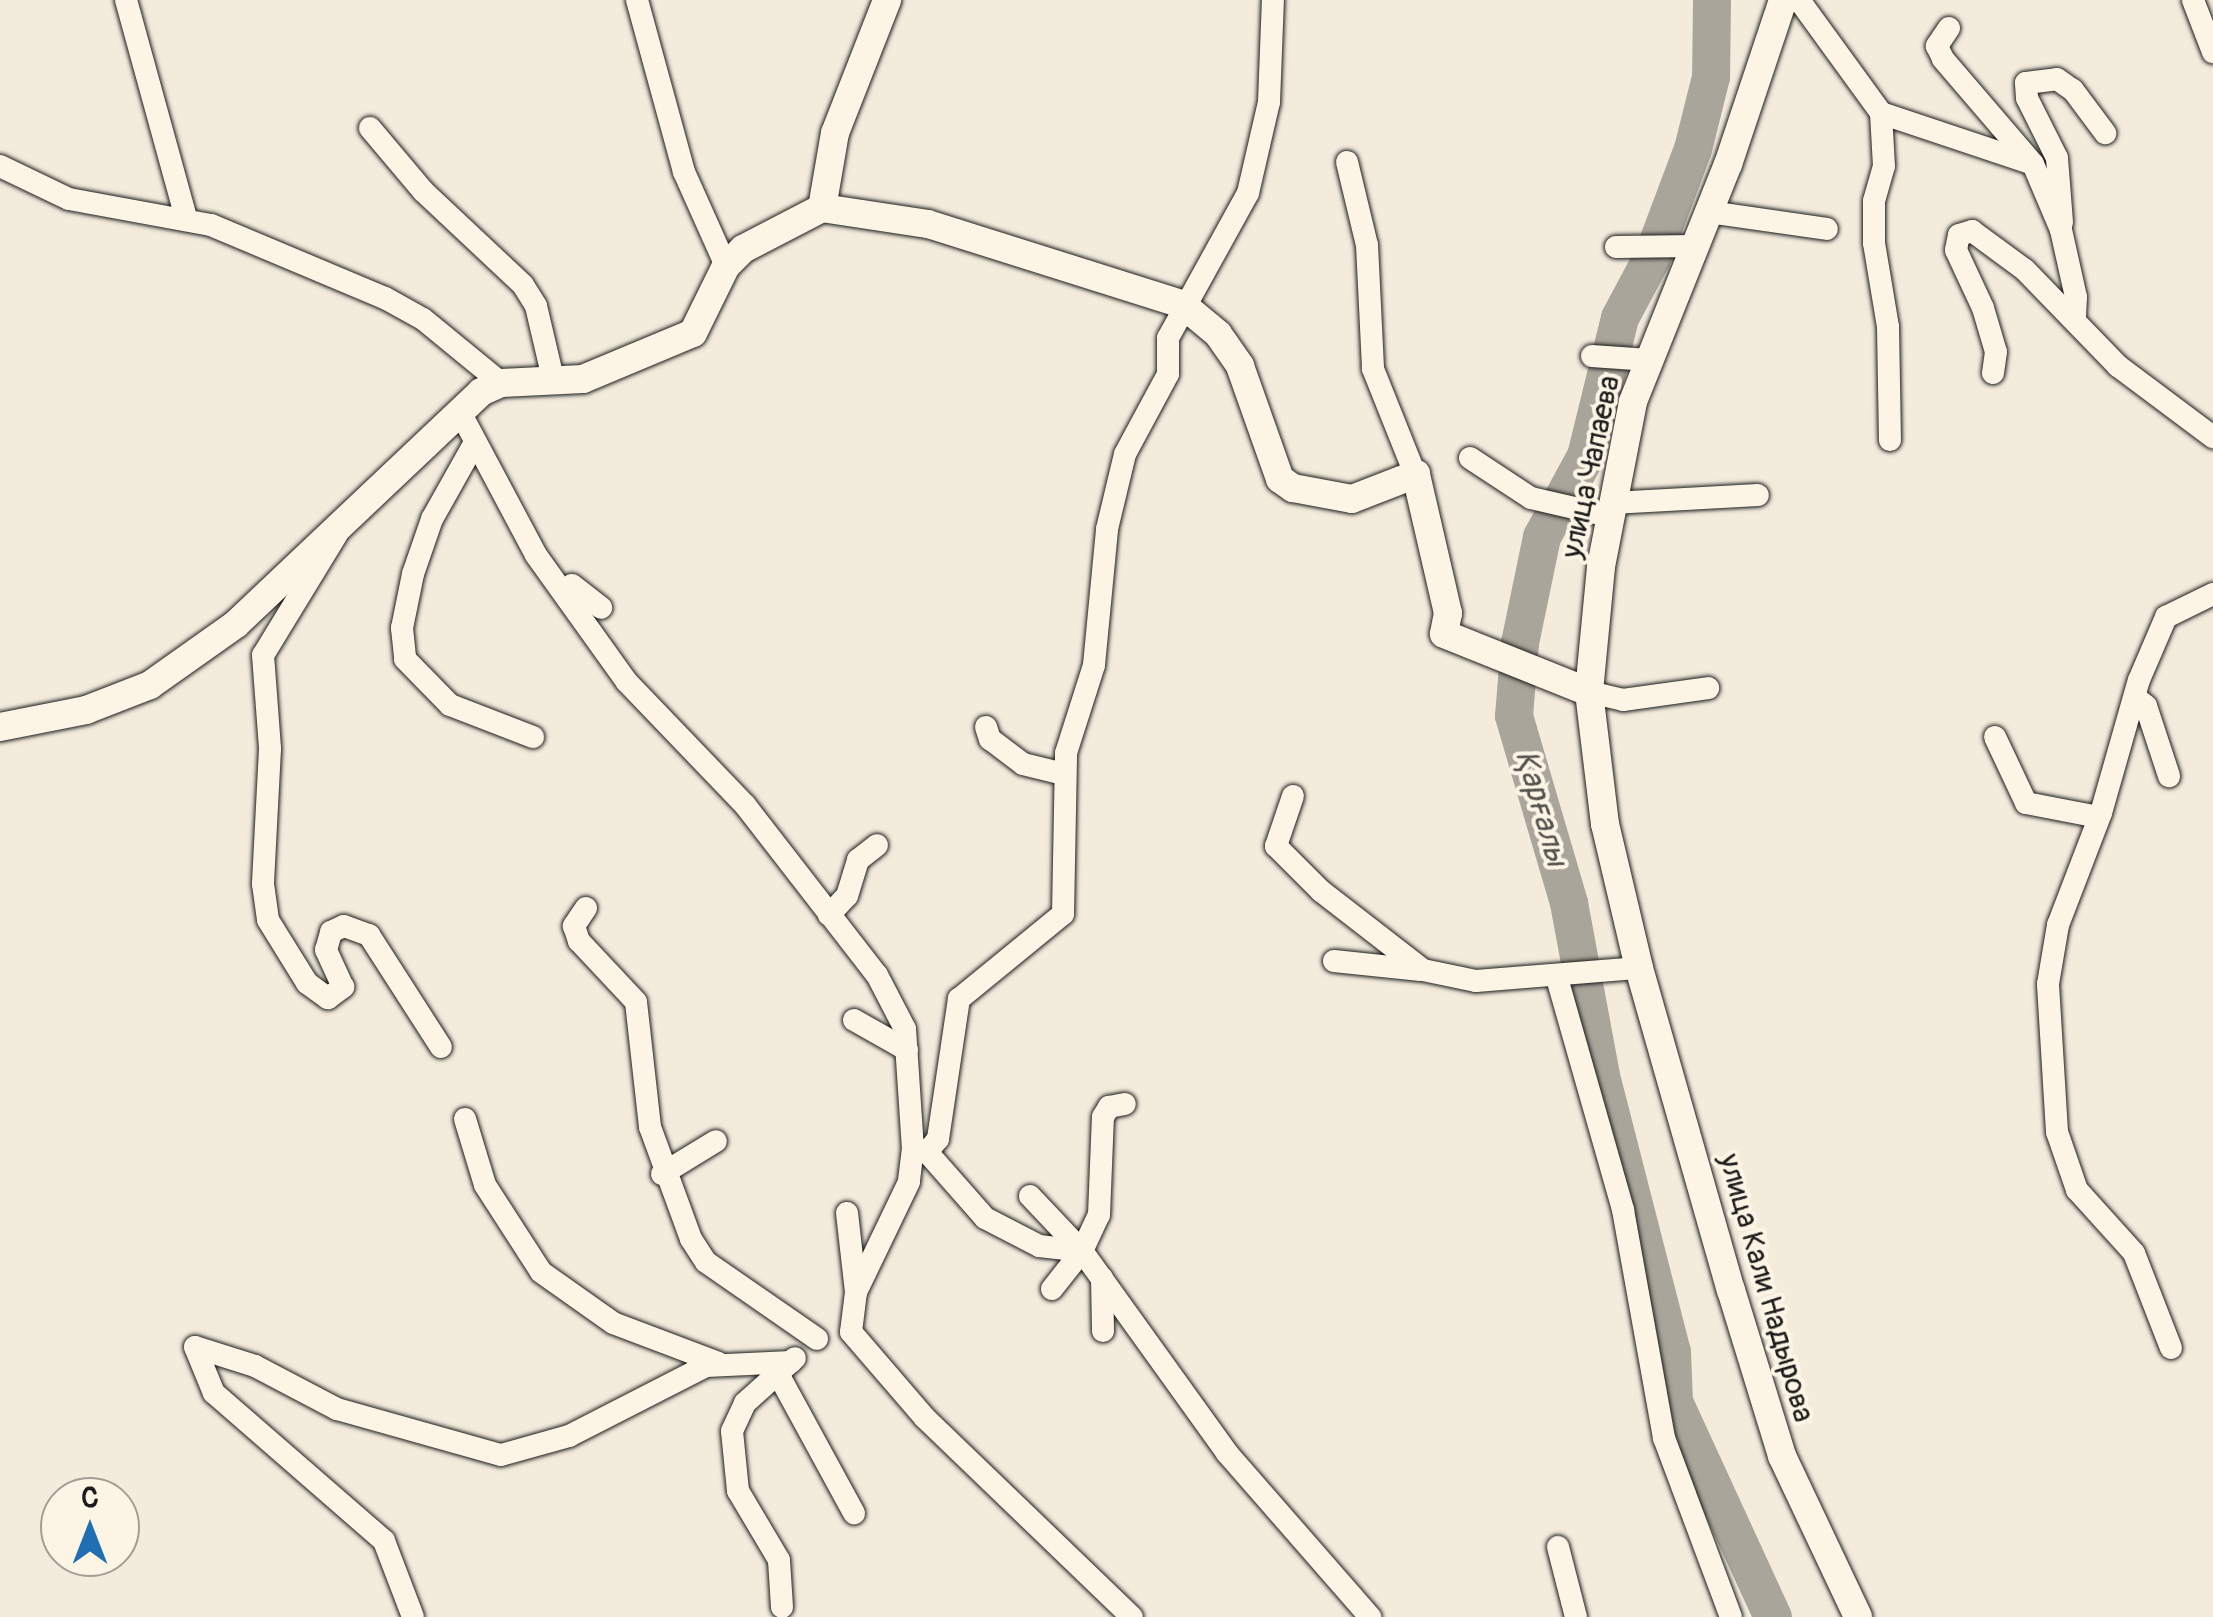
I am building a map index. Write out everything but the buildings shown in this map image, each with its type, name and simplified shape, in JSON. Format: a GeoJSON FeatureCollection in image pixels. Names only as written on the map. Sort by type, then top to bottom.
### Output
{"type":"FeatureCollection","features":[{"type":"Feature","properties":{"kind":"street"},"geometry":{"type":"LineString","coordinates":[[126,0],[186,218]]}},
{"type":"Feature","properties":{"kind":"street"},"geometry":{"type":"LineString","coordinates":[[636,0],[684,172],[726,266]]}},
{"type":"Feature","properties":{"kind":"street"},"geometry":{"type":"LineString","coordinates":[[822,208],[835,133],[887,0]]}},
{"type":"Feature","properties":{"kind":"street"},"geometry":{"type":"LineString","coordinates":[[920,1150],[938,1140],[959,999],[1062,914],[1064,774],[1072,725],[1094,665],[1107,528],[1122,469],[1161,396],[1168,338],[1182,304],[1232,230],[1248,194],[1270,102],[1274,0]]}},
{"type":"Feature","properties":{"kind":"street","name":"улица Чапаева"},"geometry":{"type":"LineString","coordinates":[[1639,968],[1605,824],[1589,692],[1610,510],[1637,359],[1683,246],[1709,212],[1783,0]]}},
{"type":"Feature","properties":{"kind":"street"},"geometry":{"type":"LineString","coordinates":[[1799,0],[1881,113],[1884,166],[1874,201],[1874,243],[1888,327],[1890,440]]}},
{"type":"Feature","properties":{"kind":"street"},"geometry":{"type":"LineString","coordinates":[[2193,0],[2213,52]]}},
{"type":"Feature","properties":{"kind":"street"},"geometry":{"type":"LineString","coordinates":[[1949,28],[1936,46],[1943,60],[2033,164],[2061,230]]}},
{"type":"Feature","properties":{"kind":"street"},"geometry":{"type":"LineString","coordinates":[[2074,319],[2076,297],[2061,230],[2058,158],[2027,98],[2026,83],[2057,79],[2073,90],[2104,133]]}},
{"type":"Feature","properties":{"kind":"street"},"geometry":{"type":"LineString","coordinates":[[1881,113],[2033,164]]}},
{"type":"Feature","properties":{"kind":"street"},"geometry":{"type":"LineString","coordinates":[[370,128],[423,191],[523,285],[536,306],[554,383]]}},
{"type":"Feature","properties":{"kind":"street"},"geometry":{"type":"LineString","coordinates":[[1347,162],[1367,244],[1373,369],[1416,477],[1448,613],[1444,634],[1589,692],[1623,700],[1708,688]]}},
{"type":"Feature","properties":{"kind":"street"},"geometry":{"type":"LineString","coordinates":[[0,166],[69,198],[186,218],[385,298],[422,319],[501,383]]}},
{"type":"Feature","properties":{"kind":"street"},"geometry":{"type":"LineString","coordinates":[[0,727],[133,696],[236,624],[460,412],[501,383],[554,383],[630,363],[693,332],[702,326],[726,266],[766,232],[822,208],[928,224],[1182,304],[1218,334],[1240,366],[1280,480],[1310,495],[1341,500],[1416,477]]}},
{"type":"Feature","properties":{"kind":"street"},"geometry":{"type":"LineString","coordinates":[[1709,212],[1827,229]]}},
{"type":"Feature","properties":{"kind":"street"},"geometry":{"type":"LineString","coordinates":[[1993,373],[1996,352],[1961,266],[1959,236],[1972,231],[1987,237],[2118,366],[2213,438]]}},
{"type":"Feature","properties":{"kind":"street"},"geometry":{"type":"LineString","coordinates":[[1616,247],[1683,246]]}},
{"type":"Feature","properties":{"kind":"street"},"geometry":{"type":"LineString","coordinates":[[1592,356],[1637,359]]}},
{"type":"Feature","properties":{"kind":"street"},"geometry":{"type":"LineString","coordinates":[[460,412],[472,446],[555,578],[654,715],[745,805],[877,975],[905,1030],[920,1150],[909,1182],[856,1292]]}},
{"type":"Feature","properties":{"kind":"street"},"geometry":{"type":"LineString","coordinates":[[472,446],[432,520],[413,574],[402,628],[406,659],[450,705],[533,737]]}},
{"type":"Feature","properties":{"kind":"street"},"geometry":{"type":"LineString","coordinates":[[1470,458],[1538,501],[1570,511],[1758,495]]}},
{"type":"Feature","properties":{"kind":"street"},"geometry":{"type":"LineString","coordinates":[[338,531],[262,656],[270,749],[263,884],[268,920],[307,983],[328,998],[343,988],[326,950],[332,932],[344,926],[369,935],[441,1047]]}},
{"type":"Feature","properties":{"kind":"street"},"geometry":{"type":"LineString","coordinates":[[555,578],[601,608]]}},
{"type":"Feature","properties":{"kind":"street"},"geometry":{"type":"LineString","coordinates":[[2171,1348],[2134,1254],[2077,1190],[2057,1132],[2048,984],[2058,924],[2099,817],[2134,698],[2166,617],[2213,594]]}},
{"type":"Feature","properties":{"kind":"street"},"geometry":{"type":"LineString","coordinates":[[2134,698],[2146,706],[2170,776]]}},
{"type":"Feature","properties":{"kind":"street"},"geometry":{"type":"LineString","coordinates":[[986,727],[990,739],[1023,764],[1064,774]]}},
{"type":"Feature","properties":{"kind":"street"},"geometry":{"type":"LineString","coordinates":[[1995,737],[2026,803],[2099,817]]}},
{"type":"Feature","properties":{"kind":"street"},"geometry":{"type":"LineString","coordinates":[[1293,796],[1276,846],[1321,891],[1422,970]]}},
{"type":"Feature","properties":{"kind":"street"},"geometry":{"type":"LineString","coordinates":[[829,915],[847,896],[858,860],[877,845]]}},
{"type":"Feature","properties":{"kind":"street"},"geometry":{"type":"LineString","coordinates":[[586,908],[574,926],[579,941],[636,1002],[650,1126],[662,1174],[706,1262],[817,1339]]}},
{"type":"Feature","properties":{"kind":"street"},"geometry":{"type":"LineString","coordinates":[[1334,961],[1422,970],[1476,981],[1561,978],[1639,968]]}},
{"type":"Feature","properties":{"kind":"street","name":"улица Кали Надырова"},"geometry":{"type":"LineString","coordinates":[[1639,968],[1782,1456],[1858,1617]]}},
{"type":"Feature","properties":{"kind":"street"},"geometry":{"type":"LineString","coordinates":[[1561,978],[1623,1210],[1664,1438],[1731,1617]]}},
{"type":"Feature","properties":{"kind":"street"},"geometry":{"type":"LineString","coordinates":[[854,1020],[908,1050]]}},
{"type":"Feature","properties":{"kind":"street"},"geometry":{"type":"LineString","coordinates":[[1052,1289],[1082,1252],[1100,1214],[1103,1117],[1108,1106],[1126,1104]]}},
{"type":"Feature","properties":{"kind":"street"},"geometry":{"type":"LineString","coordinates":[[466,1119],[485,1185],[541,1272],[613,1323],[722,1364],[784,1367]]}},
{"type":"Feature","properties":{"kind":"street"},"geometry":{"type":"LineString","coordinates":[[662,1174],[716,1141]]}},
{"type":"Feature","properties":{"kind":"street"},"geometry":{"type":"LineString","coordinates":[[920,1150],[985,1218],[1039,1246],[1082,1252]]}},
{"type":"Feature","properties":{"kind":"street"},"geometry":{"type":"LineString","coordinates":[[1030,1196],[1102,1278],[1227,1453],[1370,1617]]}},
{"type":"Feature","properties":{"kind":"street"},"geometry":{"type":"LineString","coordinates":[[847,1213],[856,1292],[851,1332],[924,1418],[1132,1617]]}},
{"type":"Feature","properties":{"kind":"street"},"geometry":{"type":"LineString","coordinates":[[1102,1278],[1104,1331]]}},
{"type":"Feature","properties":{"kind":"street"},"geometry":{"type":"LineString","coordinates":[[782,1607],[779,1560],[738,1491],[732,1431],[745,1404],[817,1339],[851,1332]]}},
{"type":"Feature","properties":{"kind":"street"},"geometry":{"type":"LineString","coordinates":[[413,1617],[384,1541],[214,1393],[195,1347],[254,1366],[336,1409],[501,1455],[569,1436],[673,1378],[722,1364]]}},
{"type":"Feature","properties":{"kind":"street"},"geometry":{"type":"LineString","coordinates":[[784,1367],[854,1514]]}},
{"type":"Feature","properties":{"kind":"street"},"geometry":{"type":"LineString","coordinates":[[1558,1547],[1576,1617]]}},
{"type":"Feature","properties":{"kind":"waterway","name":"Қарғалы"},"geometry":{"type":"LineString","coordinates":[[1712,0],[1711,77],[1693,149],[1652,258],[1620,318],[1586,456],[1542,537],[1520,643],[1514,716],[1569,903],[1601,1076],[1672,1352],[1674,1402],[1773,1617]]}}]}
